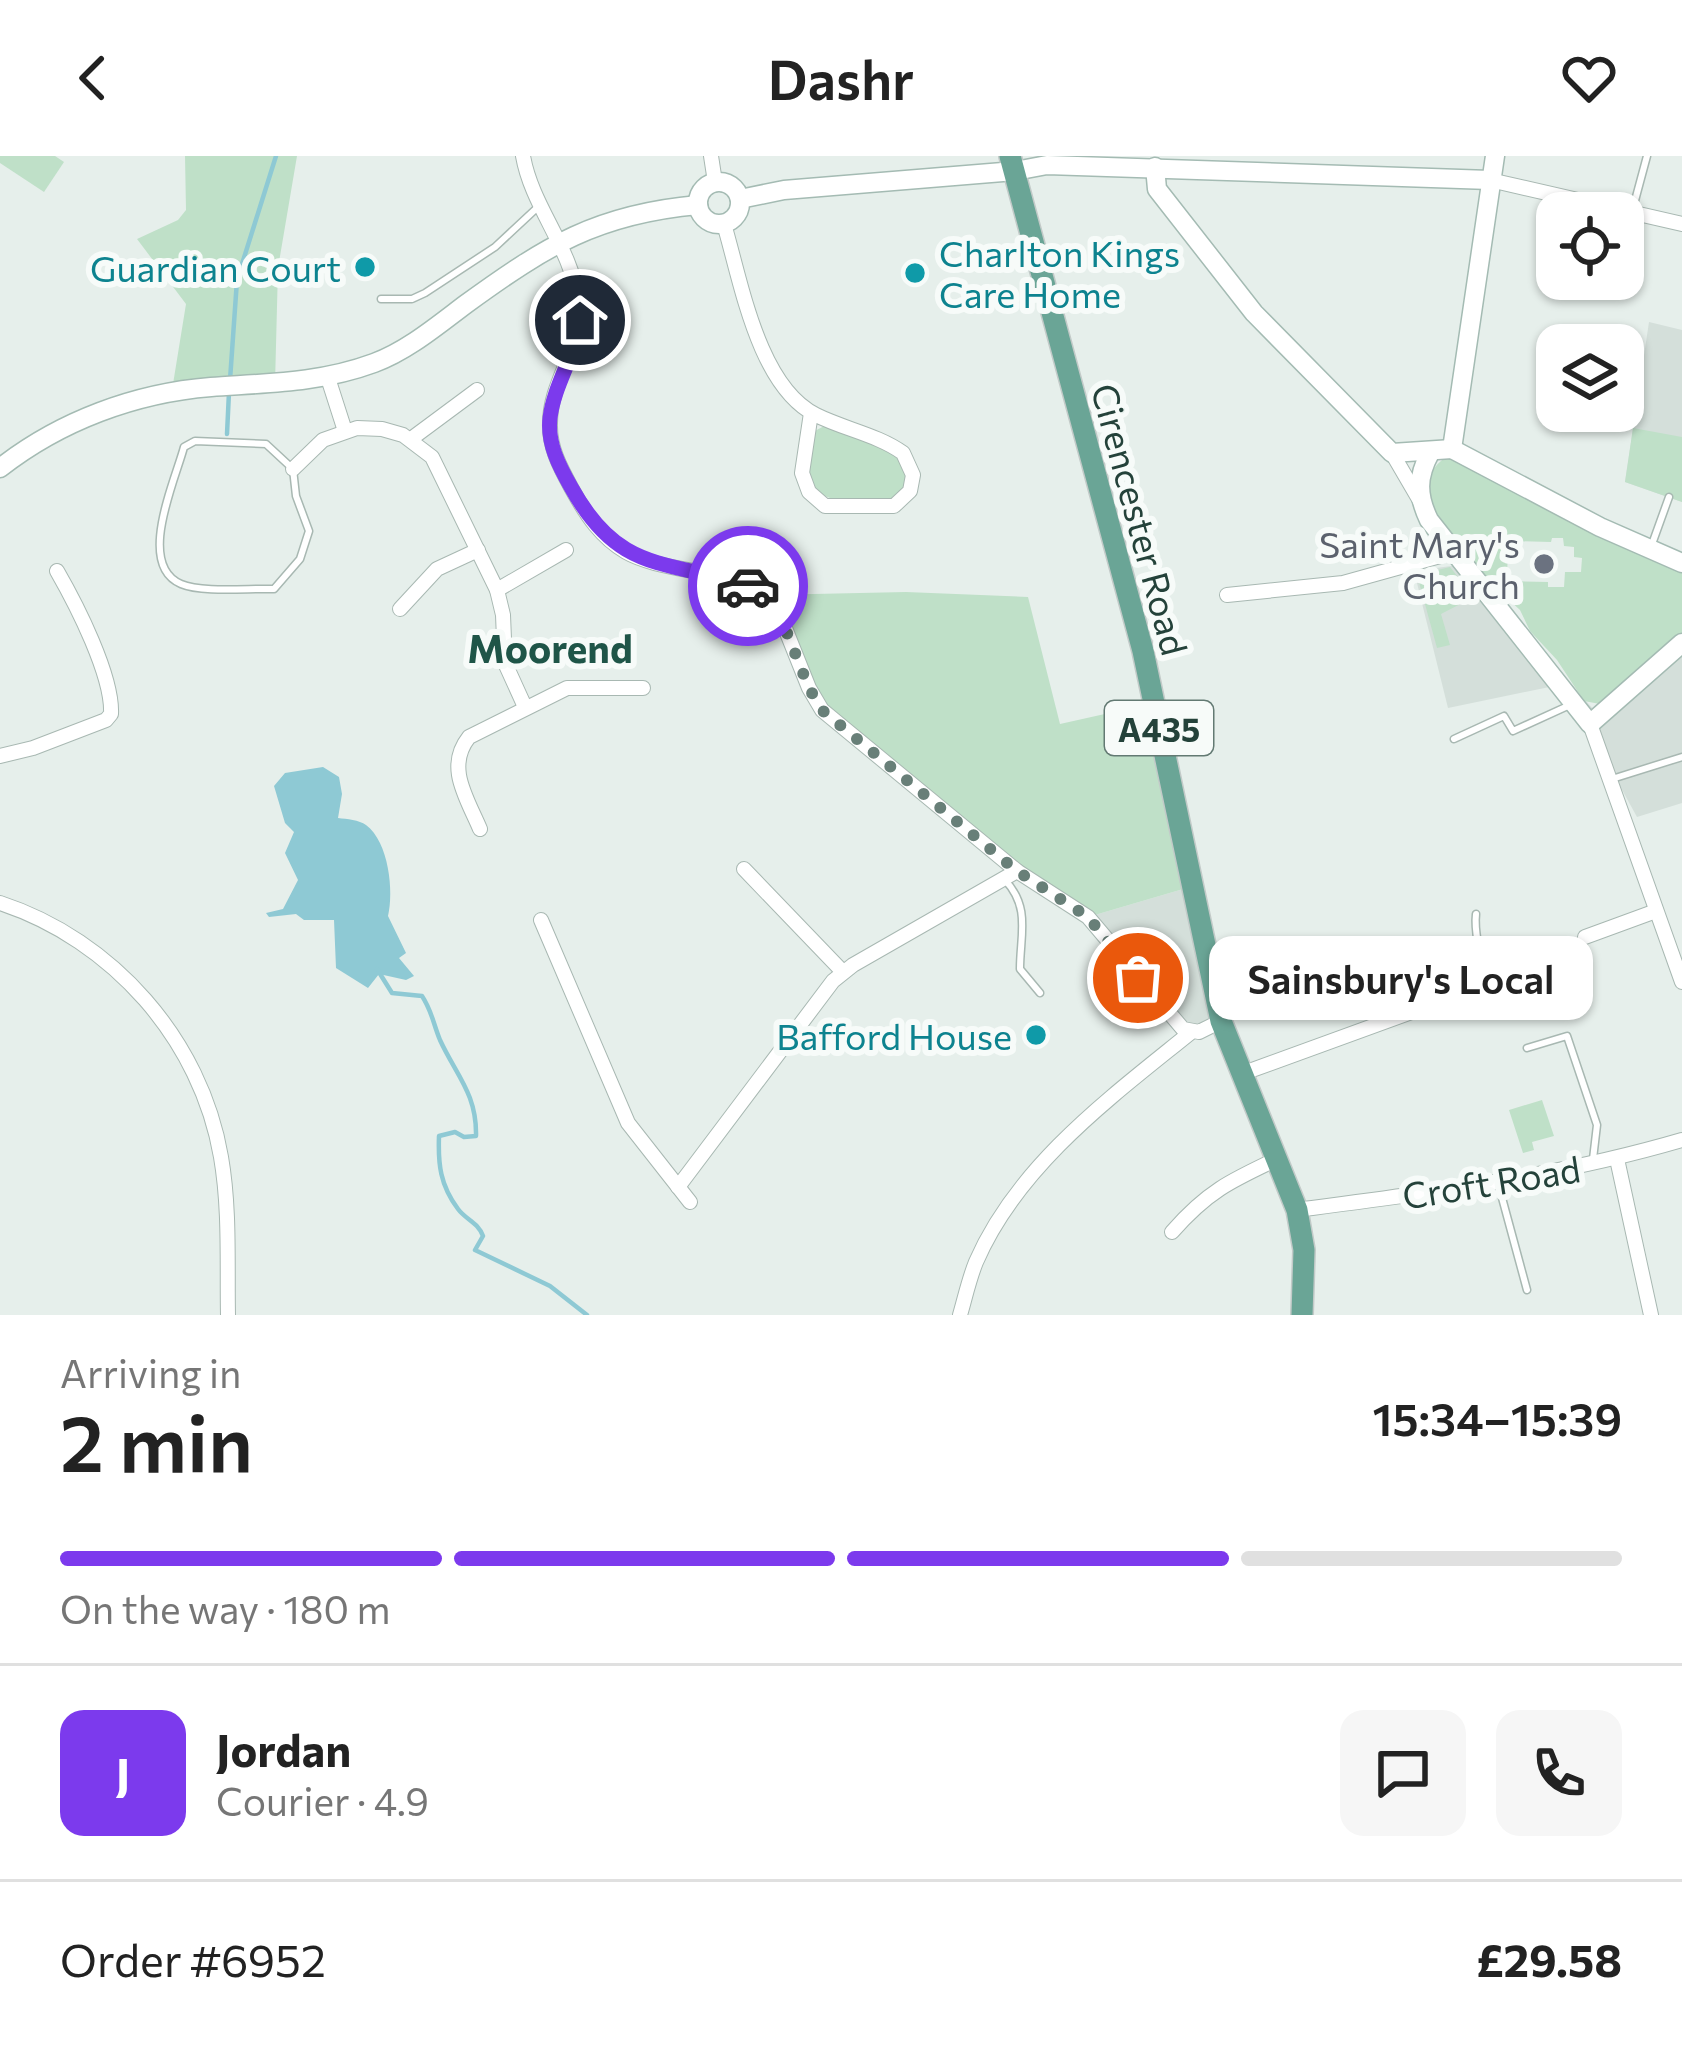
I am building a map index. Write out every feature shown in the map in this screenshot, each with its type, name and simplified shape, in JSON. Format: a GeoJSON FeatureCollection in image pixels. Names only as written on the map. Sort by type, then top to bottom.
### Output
{"type":"FeatureCollection","features":[{"type":"Feature","properties":{"kind":"main road","name":"Cirencester Road"},"geometry":{"type":"LineString","coordinates":[[1012,164],[1142,651],[1221,1021],[1297,1210],[1304,1250],[1302,1315]]}},
{"type":"Feature","properties":{"kind":"street"},"geometry":{"type":"LineString","coordinates":[[523,156],[527,181],[559,241],[574,282],[580,320],[550,415],[550,437],[558,463],[588,518],[638,558],[732,581],[769,597],[822,710],[1011,875],[1088,917],[1174,1022],[1190,1033]]}},
{"type":"Feature","properties":{"kind":"street"},"geometry":{"type":"LineString","coordinates":[[711,156],[715,182]]}},
{"type":"Feature","properties":{"kind":"street"},"geometry":{"type":"LineString","coordinates":[[1452,449],[1495,156]]}},
{"type":"Feature","properties":{"kind":"street"},"geometry":{"type":"LineString","coordinates":[[740,199],[1012,164],[1155,162],[1490,180],[1543,192]]}},
{"type":"Feature","properties":{"kind":"street"},"geometry":{"type":"LineString","coordinates":[[1155,162],[1157,189],[1253,313],[1392,453],[1451,553],[1590,724],[1682,982]]}},
{"type":"Feature","properties":{"kind":"street"},"geometry":{"type":"LineString","coordinates":[[715,182],[731,185],[740,199],[739,212],[724,224],[706,220],[698,205],[704,188],[715,182]]}},
{"type":"Feature","properties":{"kind":"street"},"geometry":{"type":"LineString","coordinates":[[0,468],[44,438],[104,410],[212,387],[328,378],[380,361],[559,241],[637,213],[698,205]]}},
{"type":"Feature","properties":{"kind":"street"},"geometry":{"type":"LineString","coordinates":[[1644,215],[1682,224]]}},
{"type":"Feature","properties":{"kind":"street"},"geometry":{"type":"LineString","coordinates":[[724,224],[760,348],[811,413],[903,453],[913,475],[906,497],[894,506],[832,508],[814,498],[802,473],[811,413]]}},
{"type":"Feature","properties":{"kind":"street"},"geometry":{"type":"LineString","coordinates":[[328,378],[345,431]]}},
{"type":"Feature","properties":{"kind":"street"},"geometry":{"type":"LineString","coordinates":[[411,439],[477,390]]}},
{"type":"Feature","properties":{"kind":"street"},"geometry":{"type":"LineString","coordinates":[[293,469],[323,440],[345,431],[382,429],[411,439],[441,468],[496,590],[503,615],[505,663],[525,707]]}},
{"type":"Feature","properties":{"kind":"street"},"geometry":{"type":"LineString","coordinates":[[1392,453],[1452,449],[1682,563]]}},
{"type":"Feature","properties":{"kind":"street"},"geometry":{"type":"LineString","coordinates":[[1420,501],[1419,482],[1430,453]]}},
{"type":"Feature","properties":{"kind":"street"},"geometry":{"type":"LineString","coordinates":[[400,609],[437,569],[478,550]]}},
{"type":"Feature","properties":{"kind":"street"},"geometry":{"type":"LineString","coordinates":[[496,590],[566,550]]}},
{"type":"Feature","properties":{"kind":"street"},"geometry":{"type":"LineString","coordinates":[[1227,595],[1343,583],[1451,553]]}},
{"type":"Feature","properties":{"kind":"street"},"geometry":{"type":"LineString","coordinates":[[0,756],[33,748],[111,714],[110,696],[79,610],[57,572]]}},
{"type":"Feature","properties":{"kind":"street"},"geometry":{"type":"LineString","coordinates":[[1590,724],[1682,643]]}},
{"type":"Feature","properties":{"kind":"street"},"geometry":{"type":"LineString","coordinates":[[480,829],[457,773],[460,751],[476,732],[567,688],[643,688]]}},
{"type":"Feature","properties":{"kind":"street"},"geometry":{"type":"LineString","coordinates":[[744,869],[843,973]]}},
{"type":"Feature","properties":{"kind":"street"},"geometry":{"type":"LineString","coordinates":[[678,1187],[824,991],[843,973],[1011,875]]}},
{"type":"Feature","properties":{"kind":"street"},"geometry":{"type":"LineString","coordinates":[[0,903],[48,923],[103,959],[142,996],[187,1060],[208,1106],[220,1154],[228,1315]]}},
{"type":"Feature","properties":{"kind":"street"},"geometry":{"type":"LineString","coordinates":[[1585,938],[1656,911]]}},
{"type":"Feature","properties":{"kind":"street"},"geometry":{"type":"LineString","coordinates":[[541,920],[628,1123],[690,1202]]}},
{"type":"Feature","properties":{"kind":"street"},"geometry":{"type":"LineString","coordinates":[[1241,1074],[1461,994],[1478,982]]}},
{"type":"Feature","properties":{"kind":"street"},"geometry":{"type":"LineString","coordinates":[[959,1315],[976,1262],[994,1229],[1049,1155],[1190,1033],[1221,1021]]}},
{"type":"Feature","properties":{"kind":"street","name":"Croft Road"},"geometry":{"type":"LineString","coordinates":[[1297,1210],[1498,1183],[1617,1159],[1682,1140]]}},
{"type":"Feature","properties":{"kind":"street"},"geometry":{"type":"LineString","coordinates":[[1172,1232],[1198,1202],[1277,1159]]}},
{"type":"Feature","properties":{"kind":"street"},"geometry":{"type":"LineString","coordinates":[[1617,1159],[1649,1315]]}},
{"type":"Feature","properties":{"kind":"lane"},"geometry":{"type":"LineString","coordinates":[[1637,192],[1647,156]]}},
{"type":"Feature","properties":{"kind":"lane"},"geometry":{"type":"LineString","coordinates":[[381,299],[412,299],[425,293],[496,247],[541,203]]}},
{"type":"Feature","properties":{"kind":"lane"},"geometry":{"type":"LineString","coordinates":[[195,441],[266,444],[293,469],[308,541],[300,559],[274,589],[186,586],[168,575],[158,544],[184,447],[195,441]]}},
{"type":"Feature","properties":{"kind":"lane"},"geometry":{"type":"LineString","coordinates":[[1650,550],[1669,497]]}},
{"type":"Feature","properties":{"kind":"lane"},"geometry":{"type":"LineString","coordinates":[[1454,739],[1504,716],[1513,731],[1574,703]]}},
{"type":"Feature","properties":{"kind":"lane"},"geometry":{"type":"LineString","coordinates":[[1612,779],[1682,758]]}},
{"type":"Feature","properties":{"kind":"lane"},"geometry":{"type":"LineString","coordinates":[[1011,875],[1024,916],[1020,969],[1040,993]]}},
{"type":"Feature","properties":{"kind":"lane"},"geometry":{"type":"LineString","coordinates":[[1476,914],[1476,941],[1483,960],[1478,982]]}},
{"type":"Feature","properties":{"kind":"lane"},"geometry":{"type":"LineString","coordinates":[[1527,1048],[1567,1036],[1599,1132],[1591,1164]]}},
{"type":"Feature","properties":{"kind":"lane"},"geometry":{"type":"LineString","coordinates":[[1498,1183],[1527,1290]]}},
{"type":"Feature","properties":{"kind":"shaded area"},"geometry":{"type":"Polygon","coordinates":[[[1649,322],[1682,330],[1682,502],[1625,482],[1632,432],[1644,432],[1649,322]]]}},
{"type":"Feature","properties":{"kind":"shaded area"},"geometry":{"type":"Polygon","coordinates":[[[1466,564],[1594,710],[1682,638],[1682,803],[1637,817],[1564,684],[1448,708],[1414,571],[1466,564]]]}},
{"type":"Feature","properties":{"kind":"shaded area"},"geometry":{"type":"Polygon","coordinates":[[[1190,887],[1221,1021],[1190,1033],[1088,917],[1190,887]]]}},
{"type":"Feature","properties":{"kind":"green space"},"geometry":{"type":"Polygon","coordinates":[[[0,156],[55,156],[64,162],[44,192],[0,163],[0,156]]]}},
{"type":"Feature","properties":{"kind":"green space"},"geometry":{"type":"Polygon","coordinates":[[[185,156],[297,156],[278,268],[275,384],[173,384],[186,304],[137,239],[178,220],[186,210],[185,156]]]}},
{"type":"Feature","properties":{"kind":"green space"},"geometry":{"type":"Polygon","coordinates":[[[826,425],[897,454],[907,477],[899,494],[881,502],[858,503],[833,499],[814,489],[808,476],[813,432],[826,425]]]}},
{"type":"Feature","properties":{"kind":"green space"},"geometry":{"type":"Polygon","coordinates":[[[1632,432],[1682,437],[1682,502],[1625,482],[1632,432]]]}},
{"type":"Feature","properties":{"kind":"green space"},"geometry":{"type":"Polygon","coordinates":[[[1449,455],[1682,570],[1682,634],[1600,704],[1584,701],[1557,660],[1530,631],[1520,610],[1485,578],[1426,502],[1431,475],[1449,455]],[[1563,538],[1508,541],[1507,581],[1564,587],[1565,572],[1581,572],[1582,558],[1574,557],[1574,547],[1564,546],[1563,538]]]}},
{"type":"Feature","properties":{"kind":"green space"},"geometry":{"type":"Polygon","coordinates":[[[1450,567],[1474,597],[1441,614],[1450,645],[1437,648],[1417,575],[1450,567]]]}},
{"type":"Feature","properties":{"kind":"green space"},"geometry":{"type":"Polygon","coordinates":[[[906,592],[1028,597],[1060,724],[1154,703],[1190,887],[1088,917],[1017,871],[822,710],[767,595],[906,592]]]}},
{"type":"Feature","properties":{"kind":"green space"},"geometry":{"type":"Polygon","coordinates":[[[1542,1100],[1554,1136],[1532,1142],[1534,1150],[1523,1153],[1509,1110],[1542,1100]]]}},
{"type":"Feature","properties":{"kind":"water"},"geometry":{"type":"Polygon","coordinates":[[[323,767],[339,777],[338,818],[366,825],[385,855],[390,881],[388,916],[406,953],[399,958],[414,976],[406,980],[379,974],[368,988],[336,968],[334,920],[304,920],[296,914],[269,917],[266,913],[283,909],[298,880],[285,853],[294,832],[285,823],[274,786],[285,773],[323,767]]]}},
{"type":"Feature","properties":{"kind":"waterway"},"geometry":{"type":"LineString","coordinates":[[230,380],[237,280],[276,156]]}},
{"type":"Feature","properties":{"kind":"waterway"},"geometry":{"type":"LineString","coordinates":[[227,434],[229,392]]}},
{"type":"Feature","properties":{"kind":"waterway"},"geometry":{"type":"LineString","coordinates":[[377,969],[392,993],[422,996],[469,1096],[476,1136],[455,1132],[439,1136],[439,1156],[452,1200],[483,1236],[475,1250],[550,1286],[587,1315]]}},
{"type":"Feature","properties":{"kind":"way so far"},"geometry":{"type":"LineString","coordinates":[[748,586],[769,597],[777,608],[822,710],[1017,871],[1088,917],[1138,978]]}},
{"type":"Feature","properties":{"kind":"place","name":"Guardian Court"},"geometry":{"type":"Point","coordinates":[365,267]}},
{"type":"Feature","properties":{"kind":"place","name":"Charlton Kings Care Home"},"geometry":{"type":"Point","coordinates":[915,273]}},
{"type":"Feature","properties":{"kind":"place","name":"Saint Mary's Church"},"geometry":{"type":"Point","coordinates":[1544,564]}},
{"type":"Feature","properties":{"kind":"place","name":"Sainsbury's Local"},"geometry":{"type":"Point","coordinates":[1138,978]}},
{"type":"Feature","properties":{"kind":"place","name":"Bafford House"},"geometry":{"type":"Point","coordinates":[1036,1035]}},
{"type":"Feature","properties":{"kind":"district","name":"Moorend"},"geometry":{"type":"Point","coordinates":[550,647]}},
{"type":"Feature","properties":{"kind":"route"},"geometry":{"type":"LineString","coordinates":[[580,320],[550,415],[550,437],[558,463],[588,518],[638,558],[748,586]]}}]}
